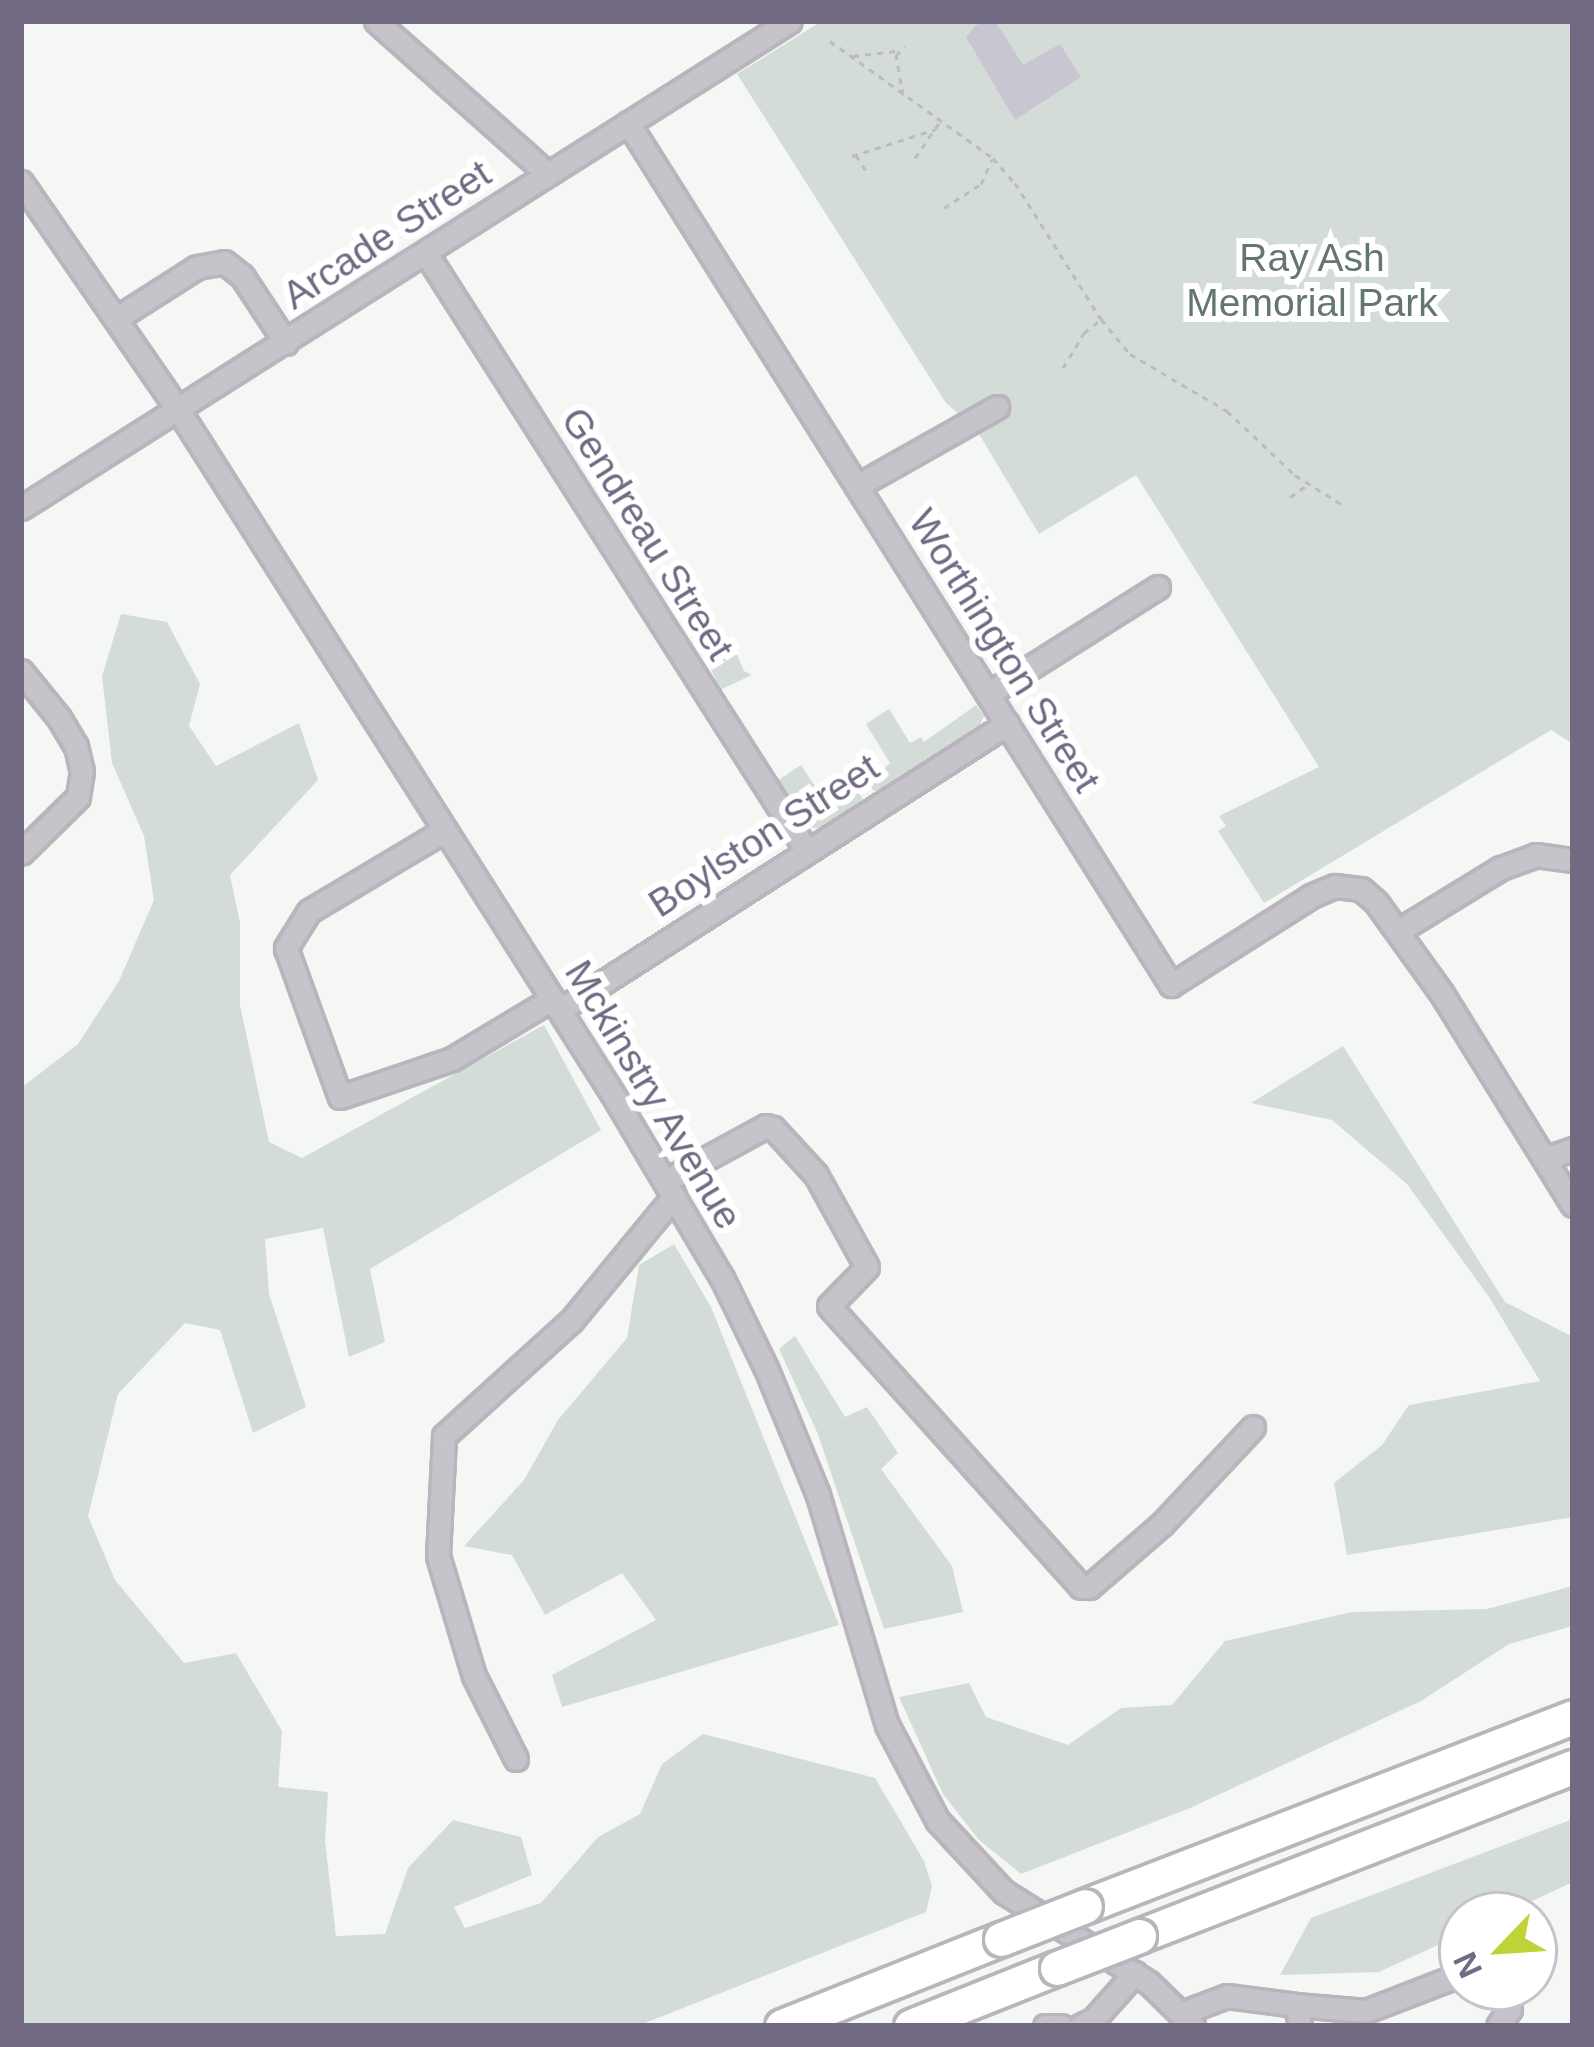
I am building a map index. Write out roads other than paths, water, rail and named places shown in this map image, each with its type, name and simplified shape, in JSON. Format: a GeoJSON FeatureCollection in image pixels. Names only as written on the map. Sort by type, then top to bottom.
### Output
{"type":"FeatureCollection","features":[{"type":"Feature","properties":{"kind":"highway"},"geometry":{"type":"LineString","coordinates":[[782,2026],[1573,1717]]}},
{"type":"Feature","properties":{"kind":"highway"},"geometry":{"type":"LineString","coordinates":[[911,2026],[1573,1767]]}},
{"type":"Feature","properties":{"kind":"street"},"geometry":{"type":"LineString","coordinates":[[376,21],[548,174]]}},
{"type":"Feature","properties":{"kind":"street","name":"Arcade Street"},"geometry":{"type":"LineString","coordinates":[[21,508],[790,21]]}},
{"type":"Feature","properties":{"kind":"street","name":"Worthington Street"},"geometry":{"type":"LineString","coordinates":[[628,124],[1171,985],[1318,892],[1335,886],[1361,889],[1398,931]]}},
{"type":"Feature","properties":{"kind":"street","name":"Mckinstry Avenue"},"geometry":{"type":"LineString","coordinates":[[21,182],[179,411],[670,1188],[745,1323],[786,1413],[843,1570],[886,1725],[915,1785],[948,1837],[1004,1892],[1135,1973],[1187,2019]]}},
{"type":"Feature","properties":{"kind":"street","name":"Gendreau Street"},"geometry":{"type":"LineString","coordinates":[[427,254],[807,851]]}},
{"type":"Feature","properties":{"kind":"street"},"geometry":{"type":"LineString","coordinates":[[117,318],[182,274],[224,262],[242,276],[286,343]]}},
{"type":"Feature","properties":{"kind":"street"},"geometry":{"type":"LineString","coordinates":[[857,486],[997,407]]}},
{"type":"Feature","properties":{"kind":"street"},"geometry":{"type":"LineString","coordinates":[[988,694],[1158,587]]}},
{"type":"Feature","properties":{"kind":"street"},"geometry":{"type":"LineString","coordinates":[[21,671],[76,746],[82,771],[78,797],[21,853]]}},
{"type":"Feature","properties":{"kind":"street","name":"Boylston Street"},"geometry":{"type":"LineString","coordinates":[[445,830],[309,911],[286,948],[340,1097],[452,1059],[556,1004],[1006,724]]}},
{"type":"Feature","properties":{"kind":"street"},"geometry":{"type":"LineString","coordinates":[[1573,860],[1536,855],[1501,868],[1398,931],[1573,1205]]}},
{"type":"Feature","properties":{"kind":"street"},"geometry":{"type":"LineString","coordinates":[[515,1759],[474,1676],[437,1556],[444,1436],[571,1321],[670,1188],[766,1126],[816,1174],[867,1267],[829,1306],[1081,1587],[1089,1587],[1162,1524],[1253,1427]]}},
{"type":"Feature","properties":{"kind":"street"},"geometry":{"type":"LineString","coordinates":[[1547,1158],[1573,1149]]}},
{"type":"Feature","properties":{"kind":"street"},"geometry":{"type":"LineString","coordinates":[[1080,2026],[1093,2020],[1135,1973]]}},
{"type":"Feature","properties":{"kind":"street"},"geometry":{"type":"LineString","coordinates":[[1187,2019],[1227,1996],[1298,2015],[1366,2011],[1438,1983]]}},
{"type":"Feature","properties":{"kind":"street"},"geometry":{"type":"LineString","coordinates":[[1045,2026],[1060,2026]]}},
{"type":"Feature","properties":{"kind":"park label","name":"Ray Ash Memorial Park"},"geometry":{"type":"Point","coordinates":[1312,282]}}]}
